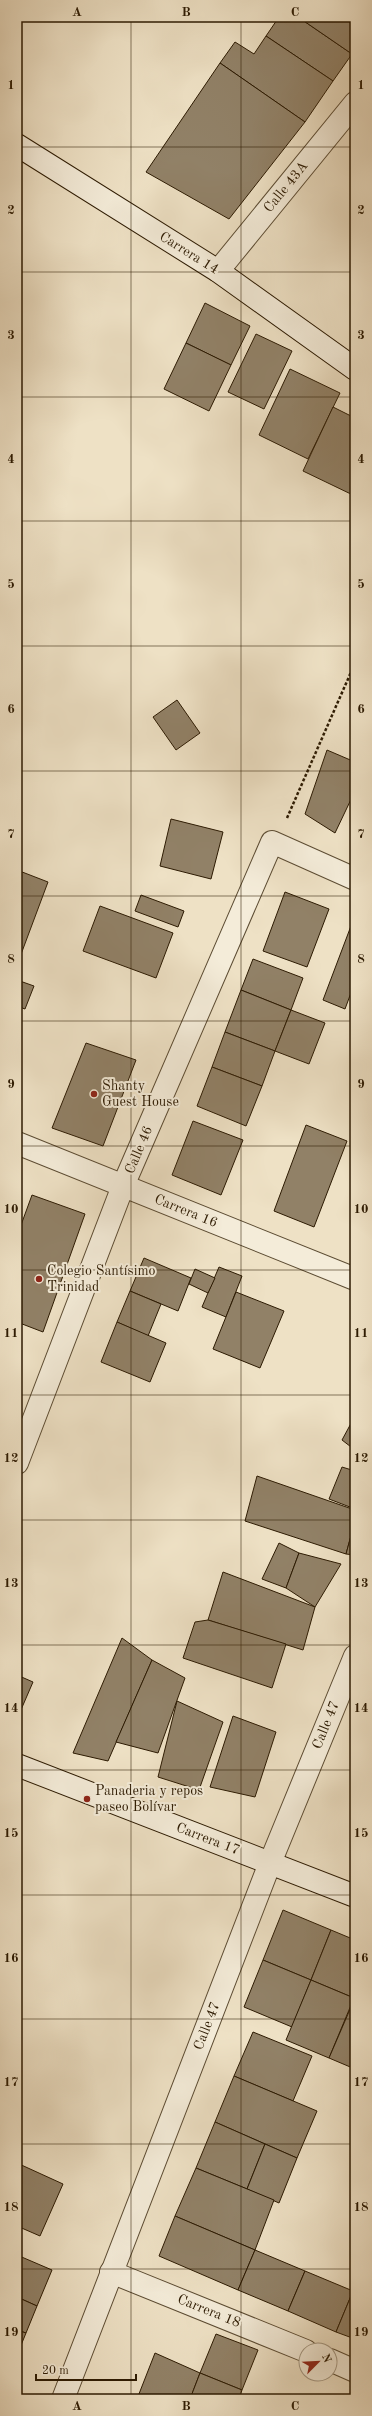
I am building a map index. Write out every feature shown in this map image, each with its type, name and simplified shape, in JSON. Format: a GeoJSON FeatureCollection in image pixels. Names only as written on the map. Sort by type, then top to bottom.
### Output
{"type":"FeatureCollection","features":[{"type":"Feature","properties":{"kind":"street","name":"Calle 43A"},"geometry":{"type":"LineString","coordinates":[[218,271],[355,103]]}},
{"type":"Feature","properties":{"kind":"street","name":"Carrera 14"},"geometry":{"type":"LineString","coordinates":[[17,145],[218,271],[355,370]]}},
{"type":"Feature","properties":{"kind":"street"},"geometry":{"type":"LineString","coordinates":[[272,842],[355,879]]}},
{"type":"Feature","properties":{"kind":"street","name":"Calle 46"},"geometry":{"type":"LineString","coordinates":[[17,1463],[123,1186],[272,842]]}},
{"type":"Feature","properties":{"kind":"street","name":"Carrera 16"},"geometry":{"type":"LineString","coordinates":[[17,1143],[355,1279]]}},
{"type":"Feature","properties":{"kind":"street","name":"Calle 47"},"geometry":{"type":"LineString","coordinates":[[63,2399],[270,1863],[355,1656]]}},
{"type":"Feature","properties":{"kind":"street","name":"Carrera 17"},"geometry":{"type":"LineString","coordinates":[[17,1765],[355,1896]]}},
{"type":"Feature","properties":{"kind":"street","name":"Carrera 18"},"geometry":{"type":"LineString","coordinates":[[111,2272],[298,2348]]}},
{"type":"Feature","properties":{"kind":"street"},"geometry":{"type":"LineString","coordinates":[[338,2363],[355,2370]]}},
{"type":"Feature","properties":{"kind":"path"},"geometry":{"type":"LineString","coordinates":[[272,842],[286,822],[355,663]]}},
{"type":"Feature","properties":{"kind":"building"},"geometry":{"type":"Polygon","coordinates":[[[279,17],[298,17],[352,54],[333,81],[266,36],[279,17]]]}},
{"type":"Feature","properties":{"kind":"building"},"geometry":{"type":"Polygon","coordinates":[[[298,17],[342,17],[355,26],[355,50],[352,54],[298,17]]]}},
{"type":"Feature","properties":{"kind":"building"},"geometry":{"type":"Polygon","coordinates":[[[342,17],[355,17],[355,26],[342,17]]]}},
{"type":"Feature","properties":{"kind":"building"},"geometry":{"type":"Polygon","coordinates":[[[266,36],[333,81],[305,122],[220,63],[235,42],[254,54],[266,36]]]}},
{"type":"Feature","properties":{"kind":"building"},"geometry":{"type":"Polygon","coordinates":[[[220,63],[305,122],[229,219],[146,172],[220,63]]]}},
{"type":"Feature","properties":{"kind":"building"},"geometry":{"type":"Polygon","coordinates":[[[205,303],[250,326],[231,365],[186,343],[205,303]]]}},
{"type":"Feature","properties":{"kind":"building"},"geometry":{"type":"Polygon","coordinates":[[[256,334],[292,351],[264,409],[228,392],[256,334]]]}},
{"type":"Feature","properties":{"kind":"building"},"geometry":{"type":"Polygon","coordinates":[[[186,343],[231,365],[209,411],[164,389],[186,343]]]}},
{"type":"Feature","properties":{"kind":"building"},"geometry":{"type":"Polygon","coordinates":[[[290,369],[340,393],[308,459],[259,435],[290,369]]]}},
{"type":"Feature","properties":{"kind":"building"},"geometry":{"type":"Polygon","coordinates":[[[333,407],[355,418],[355,496],[303,471],[333,407]]]}},
{"type":"Feature","properties":{"kind":"building"},"geometry":{"type":"Polygon","coordinates":[[[177,700],[200,733],[176,750],[153,717],[177,700]]]}},
{"type":"Feature","properties":{"kind":"building"},"geometry":{"type":"Polygon","coordinates":[[[327,750],[355,762],[355,791],[335,833],[305,814],[327,750]]]}},
{"type":"Feature","properties":{"kind":"building"},"geometry":{"type":"Polygon","coordinates":[[[171,819],[223,832],[211,879],[160,866],[171,819]]]}},
{"type":"Feature","properties":{"kind":"building"},"geometry":{"type":"Polygon","coordinates":[[[17,870],[48,882],[17,965],[17,870]]]}},
{"type":"Feature","properties":{"kind":"building"},"geometry":{"type":"Polygon","coordinates":[[[285,892],[329,909],[307,967],[263,951],[285,892]]]}},
{"type":"Feature","properties":{"kind":"building"},"geometry":{"type":"Polygon","coordinates":[[[141,895],[184,911],[178,927],[135,911],[141,895]]]}},
{"type":"Feature","properties":{"kind":"building"},"geometry":{"type":"Polygon","coordinates":[[[100,906],[173,933],[156,978],[83,951],[100,906]]]}},
{"type":"Feature","properties":{"kind":"building"},"geometry":{"type":"Polygon","coordinates":[[[354,918],[355,982],[345,1009],[323,1000],[354,918]]]}},
{"type":"Feature","properties":{"kind":"building"},"geometry":{"type":"Polygon","coordinates":[[[253,959],[303,978],[291,1010],[241,990],[253,959]]]}},
{"type":"Feature","properties":{"kind":"building"},"geometry":{"type":"Polygon","coordinates":[[[17,980],[34,986],[25,1009],[17,1006],[17,980]]]}},
{"type":"Feature","properties":{"kind":"building"},"geometry":{"type":"Polygon","coordinates":[[[241,990],[291,1010],[275,1051],[225,1032],[241,990]]]}},
{"type":"Feature","properties":{"kind":"building"},"geometry":{"type":"Polygon","coordinates":[[[291,1010],[325,1023],[309,1064],[275,1051],[291,1010]]]}},
{"type":"Feature","properties":{"kind":"building"},"geometry":{"type":"Polygon","coordinates":[[[225,1032],[275,1051],[262,1086],[212,1067],[225,1032]]]}},
{"type":"Feature","properties":{"kind":"building","name":"Shanty Guest House"},"geometry":{"type":"Polygon","coordinates":[[[86,1043],[136,1060],[103,1146],[52,1128],[86,1043]]]}},
{"type":"Feature","properties":{"kind":"building"},"geometry":{"type":"Polygon","coordinates":[[[212,1067],[262,1086],[246,1126],[197,1106],[212,1067]]]}},
{"type":"Feature","properties":{"kind":"building"},"geometry":{"type":"Polygon","coordinates":[[[193,1121],[243,1140],[221,1195],[172,1175],[193,1121]]]}},
{"type":"Feature","properties":{"kind":"building"},"geometry":{"type":"Polygon","coordinates":[[[306,1125],[347,1141],[314,1227],[274,1211],[306,1125]]]}},
{"type":"Feature","properties":{"kind":"building","name":"Colegio Santísimo Trinidad"},"geometry":{"type":"Polygon","coordinates":[[[32,1195],[85,1214],[43,1332],[17,1322],[17,1236],[32,1195]]]}},
{"type":"Feature","properties":{"kind":"building"},"geometry":{"type":"Polygon","coordinates":[[[144,1258],[191,1278],[178,1311],[130,1291],[144,1258]]]}},
{"type":"Feature","properties":{"kind":"building"},"geometry":{"type":"Polygon","coordinates":[[[219,1267],[242,1276],[226,1317],[202,1307],[219,1267]]]}},
{"type":"Feature","properties":{"kind":"building"},"geometry":{"type":"Polygon","coordinates":[[[195,1269],[215,1278],[208,1293],[189,1284],[195,1269]]]}},
{"type":"Feature","properties":{"kind":"building"},"geometry":{"type":"Polygon","coordinates":[[[130,1291],[161,1304],[148,1336],[117,1322],[130,1291]]]}},
{"type":"Feature","properties":{"kind":"building"},"geometry":{"type":"Polygon","coordinates":[[[236,1292],[284,1311],[260,1368],[213,1349],[236,1292]]]}},
{"type":"Feature","properties":{"kind":"building"},"geometry":{"type":"Polygon","coordinates":[[[117,1322],[166,1343],[150,1382],[101,1362],[117,1322]]]}},
{"type":"Feature","properties":{"kind":"building"},"geometry":{"type":"Polygon","coordinates":[[[355,1416],[355,1450],[342,1440],[355,1416]]]}},
{"type":"Feature","properties":{"kind":"building"},"geometry":{"type":"Polygon","coordinates":[[[342,1467],[355,1471],[355,1509],[329,1499],[342,1467]]]}},
{"type":"Feature","properties":{"kind":"building"},"geometry":{"type":"Polygon","coordinates":[[[257,1476],[355,1510],[355,1521],[346,1554],[245,1521],[257,1476]]]}},
{"type":"Feature","properties":{"kind":"building"},"geometry":{"type":"Polygon","coordinates":[[[355,1521],[355,1555],[346,1554],[355,1521]]]}},
{"type":"Feature","properties":{"kind":"building"},"geometry":{"type":"Polygon","coordinates":[[[279,1543],[299,1553],[286,1588],[262,1579],[279,1543]]]}},
{"type":"Feature","properties":{"kind":"building"},"geometry":{"type":"Polygon","coordinates":[[[299,1553],[341,1564],[315,1607],[286,1588],[299,1553]]]}},
{"type":"Feature","properties":{"kind":"building"},"geometry":{"type":"Polygon","coordinates":[[[223,1572],[315,1607],[303,1650],[208,1620],[223,1572]]]}},
{"type":"Feature","properties":{"kind":"building"},"geometry":{"type":"Polygon","coordinates":[[[208,1620],[286,1644],[272,1688],[183,1658],[195,1622],[208,1620]]]}},
{"type":"Feature","properties":{"kind":"building"},"geometry":{"type":"Polygon","coordinates":[[[122,1638],[152,1660],[108,1761],[73,1753],[122,1638]]]}},
{"type":"Feature","properties":{"kind":"building"},"geometry":{"type":"Polygon","coordinates":[[[152,1660],[185,1678],[158,1753],[116,1742],[152,1660]]]}},
{"type":"Feature","properties":{"kind":"building"},"geometry":{"type":"Polygon","coordinates":[[[17,1675],[33,1682],[17,1719],[17,1675]]]}},
{"type":"Feature","properties":{"kind":"building"},"geometry":{"type":"Polygon","coordinates":[[[177,1701],[223,1722],[199,1790],[158,1777],[177,1701]]]}},
{"type":"Feature","properties":{"kind":"building"},"geometry":{"type":"Polygon","coordinates":[[[233,1716],[276,1732],[255,1797],[210,1787],[233,1716]]]}},
{"type":"Feature","properties":{"kind":"building"},"geometry":{"type":"Polygon","coordinates":[[[283,1910],[331,1930],[311,1980],[263,1960],[283,1910]]]}},
{"type":"Feature","properties":{"kind":"building"},"geometry":{"type":"Polygon","coordinates":[[[331,1930],[355,1940],[354,1998],[311,1980],[331,1930]]]}},
{"type":"Feature","properties":{"kind":"building"},"geometry":{"type":"Polygon","coordinates":[[[263,1960],[311,1980],[292,2027],[244,2007],[263,1960]]]}},
{"type":"Feature","properties":{"kind":"building"},"geometry":{"type":"Polygon","coordinates":[[[311,1980],[354,1998],[329,2058],[286,2040],[311,1980]]]}},
{"type":"Feature","properties":{"kind":"building"},"geometry":{"type":"Polygon","coordinates":[[[355,1997],[355,2009],[351,2007],[355,1997]]]}},
{"type":"Feature","properties":{"kind":"building"},"geometry":{"type":"Polygon","coordinates":[[[351,2007],[355,2009],[355,2069],[329,2058],[351,2007]]]}},
{"type":"Feature","properties":{"kind":"building"},"geometry":{"type":"Polygon","coordinates":[[[253,2032],[312,2056],[293,2101],[234,2076],[253,2032]]]}},
{"type":"Feature","properties":{"kind":"building"},"geometry":{"type":"Polygon","coordinates":[[[234,2076],[317,2111],[297,2158],[215,2122],[234,2076]]]}},
{"type":"Feature","properties":{"kind":"building"},"geometry":{"type":"Polygon","coordinates":[[[215,2122],[265,2144],[247,2189],[196,2168],[215,2122]]]}},
{"type":"Feature","properties":{"kind":"building"},"geometry":{"type":"Polygon","coordinates":[[[265,2144],[297,2158],[279,2203],[247,2189],[265,2144]]]}},
{"type":"Feature","properties":{"kind":"building"},"geometry":{"type":"Polygon","coordinates":[[[17,2163],[63,2184],[40,2236],[17,2226],[17,2163]]]}},
{"type":"Feature","properties":{"kind":"building"},"geometry":{"type":"Polygon","coordinates":[[[196,2168],[274,2200],[255,2250],[175,2216],[196,2168]]]}},
{"type":"Feature","properties":{"kind":"building"},"geometry":{"type":"Polygon","coordinates":[[[175,2216],[255,2250],[238,2290],[159,2256],[175,2216]]]}},
{"type":"Feature","properties":{"kind":"building"},"geometry":{"type":"Polygon","coordinates":[[[255,2250],[305,2271],[288,2311],[238,2290],[255,2250]]]}},
{"type":"Feature","properties":{"kind":"building"},"geometry":{"type":"Polygon","coordinates":[[[17,2255],[52,2270],[37,2306],[17,2297],[17,2255]]]}},
{"type":"Feature","properties":{"kind":"building"},"geometry":{"type":"Polygon","coordinates":[[[305,2271],[353,2291],[336,2332],[288,2311],[305,2271]]]}},
{"type":"Feature","properties":{"kind":"building"},"geometry":{"type":"Polygon","coordinates":[[[353,2291],[355,2292],[355,2339],[336,2332],[353,2291]]]}},
{"type":"Feature","properties":{"kind":"building"},"geometry":{"type":"Polygon","coordinates":[[[17,2297],[37,2306],[26,2333],[17,2330],[17,2297]]]}},
{"type":"Feature","properties":{"kind":"building"},"geometry":{"type":"Polygon","coordinates":[[[17,2330],[26,2333],[17,2355],[17,2330]]]}},
{"type":"Feature","properties":{"kind":"building"},"geometry":{"type":"Polygon","coordinates":[[[216,2334],[258,2350],[242,2390],[200,2373],[216,2334]]]}},
{"type":"Feature","properties":{"kind":"building"},"geometry":{"type":"Polygon","coordinates":[[[155,2353],[200,2373],[190,2399],[137,2399],[155,2353]]]}},
{"type":"Feature","properties":{"kind":"building"},"geometry":{"type":"Polygon","coordinates":[[[200,2373],[242,2390],[239,2399],[190,2399],[200,2373]]]}},
{"type":"Feature","properties":{"kind":"place","name":"Shanty Guest House"},"geometry":{"type":"Point","coordinates":[94,1094]}},
{"type":"Feature","properties":{"kind":"place","name":"Colegio Santísimo Trinidad"},"geometry":{"type":"Point","coordinates":[39,1279]}},
{"type":"Feature","properties":{"kind":"place","name":"Panaderia y repos paseo Bolívar"},"geometry":{"type":"Point","coordinates":[87,1799]}}]}
